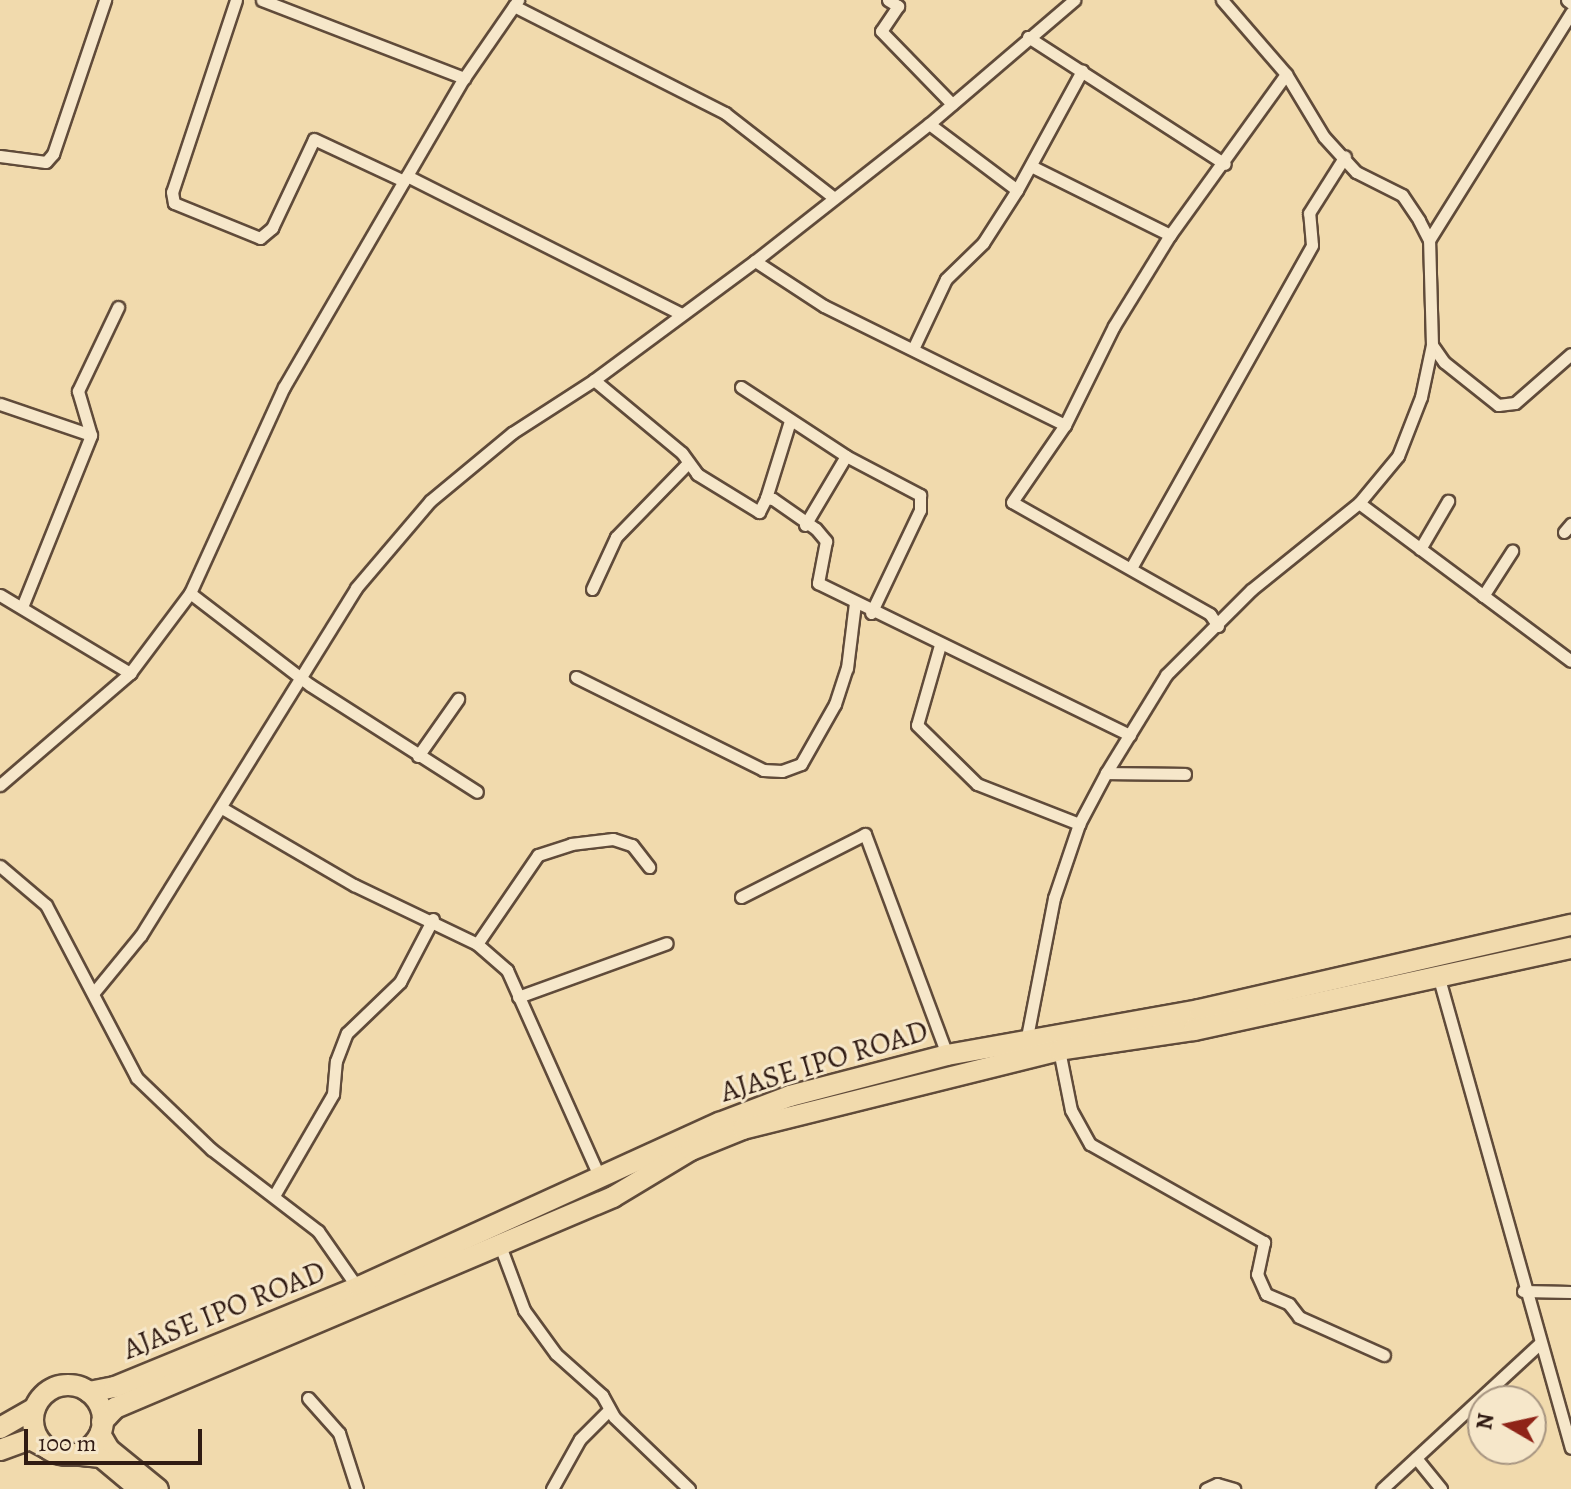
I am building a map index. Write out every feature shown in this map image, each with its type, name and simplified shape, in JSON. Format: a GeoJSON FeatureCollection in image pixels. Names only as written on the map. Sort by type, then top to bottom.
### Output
{"type":"FeatureCollection","features":[{"type":"Feature","properties":{"kind":"highway","name":"AJASE IPO ROAD"},"geometry":{"type":"LineString","coordinates":[[89,1392],[115,1387],[613,1197],[691,1150],[743,1129],[1027,1048],[1571,925]]}},
{"type":"Feature","properties":{"kind":"highway","name":"AJASE IPO ROAD"},"geometry":{"type":"LineString","coordinates":[[101,1427],[115,1408],[746,1111],[947,1055],[1027,1048],[1059,1050],[1194,1030],[1571,948]]}},
{"type":"Feature","properties":{"kind":"highway"},"geometry":{"type":"LineString","coordinates":[[0,1428],[35,1408],[56,1386],[73,1385],[89,1392],[101,1427],[89,1448],[60,1452],[30,1439],[0,1450]]}},
{"type":"Feature","properties":{"kind":"highway"},"geometry":{"type":"LineString","coordinates":[[35,1408],[35,1432],[60,1452]]}},
{"type":"Feature","properties":{"kind":"main road"},"geometry":{"type":"LineString","coordinates":[[101,1427],[110,1449],[159,1489]]}},
{"type":"Feature","properties":{"kind":"main road"},"geometry":{"type":"LineString","coordinates":[[60,1452],[101,1458],[138,1489]]}},
{"type":"Feature","properties":{"kind":"street"},"geometry":{"type":"LineString","coordinates":[[0,156],[46,162],[53,154],[105,0]]}},
{"type":"Feature","properties":{"kind":"street"},"geometry":{"type":"LineString","coordinates":[[236,0],[172,192],[182,208],[260,238],[272,228],[314,139],[405,178],[679,313]]}},
{"type":"Feature","properties":{"kind":"street"},"geometry":{"type":"LineString","coordinates":[[262,0],[464,78]]}},
{"type":"Feature","properties":{"kind":"street"},"geometry":{"type":"LineString","coordinates":[[95,991],[141,935],[356,588],[430,501],[512,433],[594,380],[679,313],[755,261],[929,124],[1074,0]]}},
{"type":"Feature","properties":{"kind":"street"},"geometry":{"type":"LineString","coordinates":[[1027,1048],[1054,898],[1079,824],[1106,773],[1166,675],[1251,590],[1359,503],[1398,456],[1421,397],[1432,345],[1429,240],[1402,195],[1356,172],[1345,156],[1324,137],[1286,74],[1222,0]]}},
{"type":"Feature","properties":{"kind":"street"},"geometry":{"type":"LineString","coordinates":[[896,2],[881,31],[952,104]]}},
{"type":"Feature","properties":{"kind":"street"},"geometry":{"type":"LineString","coordinates":[[2,780],[130,673],[190,593],[284,387],[464,78],[516,3],[725,113],[834,198]]}},
{"type":"Feature","properties":{"kind":"street"},"geometry":{"type":"LineString","coordinates":[[1429,240],[1564,32],[1571,13]]}},
{"type":"Feature","properties":{"kind":"street"},"geometry":{"type":"LineString","coordinates":[[1564,32],[1571,46]]}},
{"type":"Feature","properties":{"kind":"street"},"geometry":{"type":"LineString","coordinates":[[1028,37],[1225,164]]}},
{"type":"Feature","properties":{"kind":"street"},"geometry":{"type":"LineString","coordinates":[[913,349],[946,279],[983,243],[1033,167],[1082,71]]}},
{"type":"Feature","properties":{"kind":"street"},"geometry":{"type":"LineString","coordinates":[[1218,626],[1210,614],[1012,502],[1065,425],[1114,326],[1170,235],[1225,164],[1286,74]]}},
{"type":"Feature","properties":{"kind":"street"},"geometry":{"type":"LineString","coordinates":[[929,124],[1017,190]]}},
{"type":"Feature","properties":{"kind":"street"},"geometry":{"type":"LineString","coordinates":[[1131,568],[1312,245],[1309,213],[1345,156]]}},
{"type":"Feature","properties":{"kind":"street"},"geometry":{"type":"LineString","coordinates":[[1033,167],[1170,235]]}},
{"type":"Feature","properties":{"kind":"street"},"geometry":{"type":"LineString","coordinates":[[755,261],[824,306],[1065,425]]}},
{"type":"Feature","properties":{"kind":"street"},"geometry":{"type":"LineString","coordinates":[[22,607],[91,435],[78,391],[118,307]]}},
{"type":"Feature","properties":{"kind":"street"},"geometry":{"type":"LineString","coordinates":[[1432,345],[1444,362],[1498,405],[1515,403],[1571,354]]}},
{"type":"Feature","properties":{"kind":"street"},"geometry":{"type":"LineString","coordinates":[[594,380],[682,453],[686,465],[759,512],[790,421]]}},
{"type":"Feature","properties":{"kind":"street"},"geometry":{"type":"LineString","coordinates":[[741,387],[846,456],[920,495],[920,510],[871,613]]}},
{"type":"Feature","properties":{"kind":"street"},"geometry":{"type":"LineString","coordinates":[[0,404],[91,435]]}},
{"type":"Feature","properties":{"kind":"street"},"geometry":{"type":"LineString","coordinates":[[805,525],[846,456]]}},
{"type":"Feature","properties":{"kind":"street"},"geometry":{"type":"LineString","coordinates":[[592,589],[616,537],[686,465]]}},
{"type":"Feature","properties":{"kind":"street"},"geometry":{"type":"LineString","coordinates":[[766,498],[826,541],[818,583],[871,613],[1130,735]]}},
{"type":"Feature","properties":{"kind":"street"},"geometry":{"type":"LineString","coordinates":[[1420,549],[1448,501]]}},
{"type":"Feature","properties":{"kind":"street"},"geometry":{"type":"LineString","coordinates":[[1359,503],[1571,661]]}},
{"type":"Feature","properties":{"kind":"street"},"geometry":{"type":"LineString","coordinates":[[1483,596],[1512,551]]}},
{"type":"Feature","properties":{"kind":"street"},"geometry":{"type":"LineString","coordinates":[[190,593],[301,676],[418,756],[477,792]]}},
{"type":"Feature","properties":{"kind":"street"},"geometry":{"type":"LineString","coordinates":[[0,595],[130,673]]}},
{"type":"Feature","properties":{"kind":"street"},"geometry":{"type":"LineString","coordinates":[[576,677],[763,770],[782,771],[801,764],[835,704],[847,668],[855,603]]}},
{"type":"Feature","properties":{"kind":"street"},"geometry":{"type":"LineString","coordinates":[[940,645],[917,725],[977,784],[1079,824]]}},
{"type":"Feature","properties":{"kind":"street"},"geometry":{"type":"LineString","coordinates":[[418,756],[458,699]]}},
{"type":"Feature","properties":{"kind":"street"},"geometry":{"type":"LineString","coordinates":[[1106,773],[1185,774]]}},
{"type":"Feature","properties":{"kind":"street"},"geometry":{"type":"LineString","coordinates":[[222,808],[354,885],[433,919],[477,944],[507,970],[601,1180]]}},
{"type":"Feature","properties":{"kind":"street"},"geometry":{"type":"LineString","coordinates":[[741,897],[865,834],[947,1055]]}},
{"type":"Feature","properties":{"kind":"street"},"geometry":{"type":"LineString","coordinates":[[477,944],[538,855],[571,844],[613,839],[632,845],[649,867]]}},
{"type":"Feature","properties":{"kind":"street"},"geometry":{"type":"LineString","coordinates":[[0,866],[46,905],[95,991],[127,1062],[146,1088],[211,1149],[275,1194],[318,1231],[362,1294]]}},
{"type":"Feature","properties":{"kind":"street"},"geometry":{"type":"LineString","coordinates":[[275,1194],[333,1094],[336,1061],[347,1033],[400,982],[433,919]]}},
{"type":"Feature","properties":{"kind":"street"},"geometry":{"type":"LineString","coordinates":[[518,997],[667,943]]}},
{"type":"Feature","properties":{"kind":"street"},"geometry":{"type":"LineString","coordinates":[[1438,975],[1523,1291],[1571,1448]]}},
{"type":"Feature","properties":{"kind":"street"},"geometry":{"type":"LineString","coordinates":[[1059,1050],[1071,1110],[1090,1144],[1264,1242],[1257,1274],[1266,1294],[1289,1304],[1299,1317],[1384,1355]]}},
{"type":"Feature","properties":{"kind":"street"},"geometry":{"type":"LineString","coordinates":[[499,1242],[524,1310],[556,1354],[602,1395],[609,1410],[689,1489]]}},
{"type":"Feature","properties":{"kind":"street"},"geometry":{"type":"LineString","coordinates":[[1523,1291],[1571,1292]]}},
{"type":"Feature","properties":{"kind":"street"},"geometry":{"type":"LineString","coordinates":[[1382,1489],[1539,1344]]}},
{"type":"Feature","properties":{"kind":"street"},"geometry":{"type":"LineString","coordinates":[[308,1398],[339,1433],[357,1489]]}},
{"type":"Feature","properties":{"kind":"street"},"geometry":{"type":"LineString","coordinates":[[552,1489],[580,1439],[609,1410]]}},
{"type":"Feature","properties":{"kind":"street"},"geometry":{"type":"LineString","coordinates":[[1416,1458],[1441,1489]]}},
{"type":"Feature","properties":{"kind":"street"},"geometry":{"type":"LineString","coordinates":[[1206,1489],[1217,1484],[1234,1489]]}}]}
